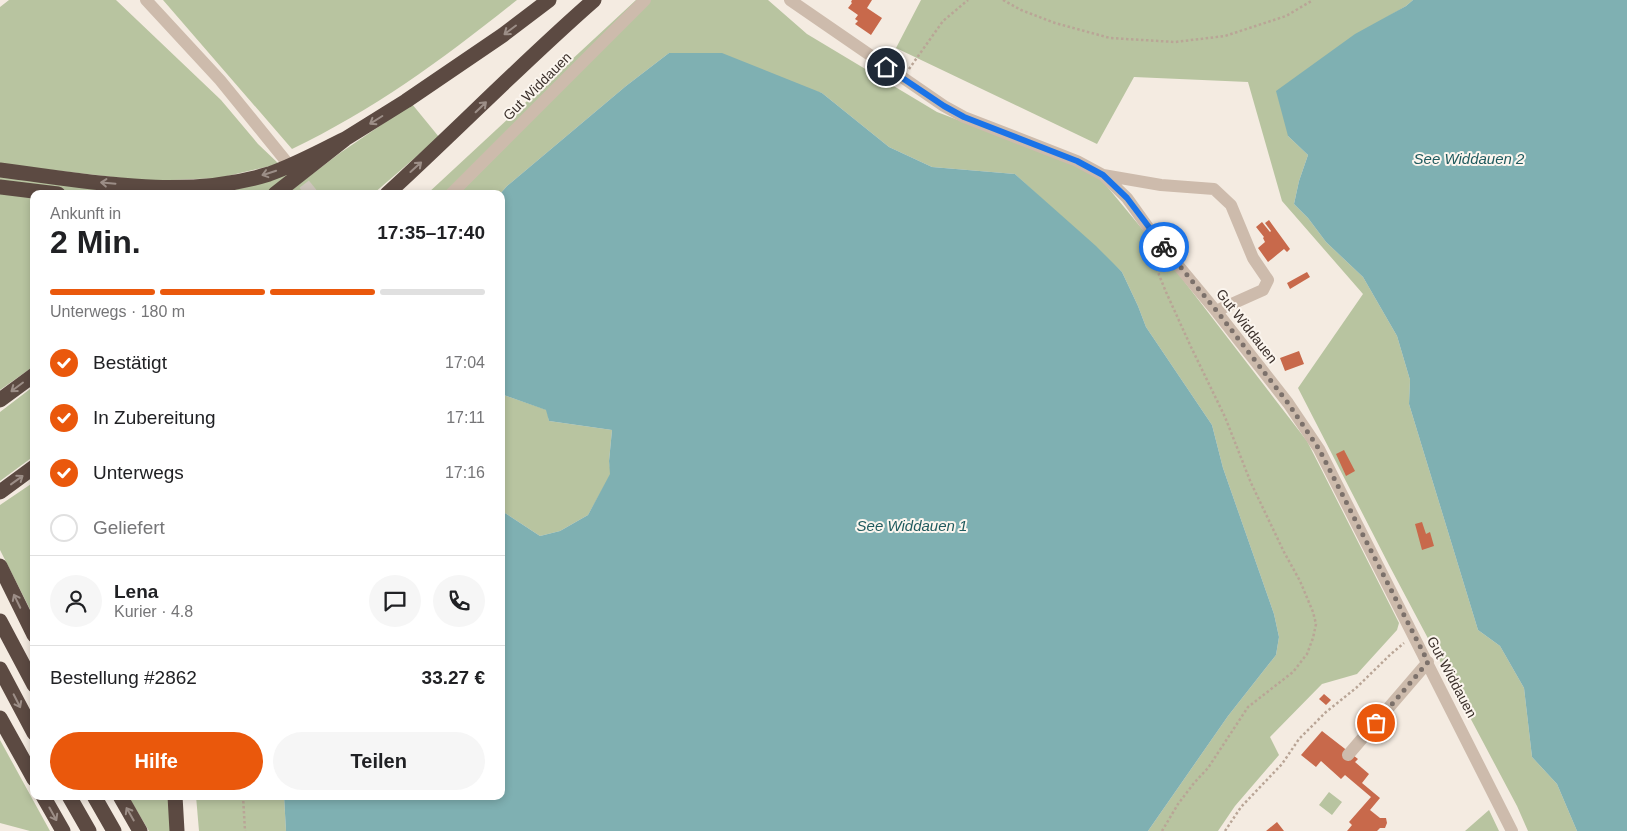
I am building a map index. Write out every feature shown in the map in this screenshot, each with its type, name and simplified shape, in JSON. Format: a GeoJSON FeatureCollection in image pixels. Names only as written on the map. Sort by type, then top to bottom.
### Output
{"type":"FeatureCollection","features":[{"type":"Feature","properties":{"kind":"highway"},"geometry":{"type":"LineString","coordinates":[[280,190],[345,140],[471,57],[549,0]]}},
{"type":"Feature","properties":{"kind":"highway"},"geometry":{"type":"LineString","coordinates":[[391,190],[567,23],[594,0]]}},
{"type":"Feature","properties":{"kind":"highway"},"geometry":{"type":"LineString","coordinates":[[0,170],[170,188],[245,180],[269,174],[345,140]]}},
{"type":"Feature","properties":{"kind":"highway"},"geometry":{"type":"LineString","coordinates":[[0,187],[30,191]]}},
{"type":"Feature","properties":{"kind":"highway"},"geometry":{"type":"LineString","coordinates":[[0,400],[30,377]]}},
{"type":"Feature","properties":{"kind":"highway"},"geometry":{"type":"LineString","coordinates":[[0,492],[30,470]]}},
{"type":"Feature","properties":{"kind":"highway"},"geometry":{"type":"LineString","coordinates":[[0,566],[30,627]]}},
{"type":"Feature","properties":{"kind":"highway"},"geometry":{"type":"LineString","coordinates":[[0,621],[30,677]]}},
{"type":"Feature","properties":{"kind":"highway"},"geometry":{"type":"LineString","coordinates":[[0,669],[30,725]]}},
{"type":"Feature","properties":{"kind":"highway"},"geometry":{"type":"LineString","coordinates":[[0,718],[30,772]]}},
{"type":"Feature","properties":{"kind":"highway"},"geometry":{"type":"LineString","coordinates":[[45,800],[63,831]]}},
{"type":"Feature","properties":{"kind":"highway"},"geometry":{"type":"LineString","coordinates":[[71,800],[89,831]]}},
{"type":"Feature","properties":{"kind":"highway"},"geometry":{"type":"LineString","coordinates":[[96,800],[114,831]]}},
{"type":"Feature","properties":{"kind":"highway"},"geometry":{"type":"LineString","coordinates":[[122,800],[140,831]]}},
{"type":"Feature","properties":{"kind":"highway"},"geometry":{"type":"LineString","coordinates":[[175,800],[177,831]]}},
{"type":"Feature","properties":{"kind":"lane"},"geometry":{"type":"LineString","coordinates":[[146,0],[220,80],[285,160]]}},
{"type":"Feature","properties":{"kind":"lane","name":"Gut Widdauen"},"geometry":{"type":"LineString","coordinates":[[455,190],[645,0]]}},
{"type":"Feature","properties":{"kind":"lane","name":"Gut Widdauen"},"geometry":{"type":"LineString","coordinates":[[790,0],[944,106],[964,117],[1077,161],[1103,175],[1127,198],[1157,240],[1216,310],[1288,403],[1319,449],[1512,831]]}},
{"type":"Feature","properties":{"kind":"lane"},"geometry":{"type":"LineString","coordinates":[[1103,175],[1161,185],[1214,189],[1231,205],[1253,258],[1268,280],[1263,290],[1216,310]]}},
{"type":"Feature","properties":{"kind":"lane"},"geometry":{"type":"LineString","coordinates":[[1348,755],[1428,662]]}},
{"type":"Feature","properties":{"kind":"path"},"geometry":{"type":"LineString","coordinates":[[902,78],[943,21],[968,0]]}},
{"type":"Feature","properties":{"kind":"path"},"geometry":{"type":"LineString","coordinates":[[1003,0],[1021,10],[1055,23],[1110,38],[1175,42],[1225,36],[1286,16],[1313,0]]}},
{"type":"Feature","properties":{"kind":"path"},"geometry":{"type":"LineString","coordinates":[[1157,240],[1156,265],[1166,292],[1190,347],[1225,416],[1251,483],[1300,581],[1316,624],[1307,654],[1293,672],[1248,707],[1208,768],[1178,804],[1162,831]]}},
{"type":"Feature","properties":{"kind":"path"},"geometry":{"type":"LineString","coordinates":[[1225,831],[1241,807],[1282,764],[1299,739],[1326,712],[1356,688],[1391,654],[1414,638]]}},
{"type":"Feature","properties":{"kind":"path"},"geometry":{"type":"LineString","coordinates":[[243,800],[245,831]]}},
{"type":"Feature","properties":{"kind":"green space"},"geometry":{"type":"Polygon","coordinates":[[[9,0],[116,0],[221,100],[258,144],[279,164],[219,178],[148,181],[0,164],[0,7],[9,0]]]}},
{"type":"Feature","properties":{"kind":"green space"},"geometry":{"type":"Polygon","coordinates":[[[163,0],[517,0],[436,62],[381,100],[292,149],[163,0]]]}},
{"type":"Feature","properties":{"kind":"green space"},"geometry":{"type":"Polygon","coordinates":[[[636,0],[768,0],[807,34],[937,112],[1077,165],[1100,178],[1167,259],[1307,441],[1399,623],[1397,630],[1357,674],[1322,684],[1270,737],[1279,755],[1235,806],[1218,831],[1148,831],[1228,716],[1276,655],[1279,637],[1274,614],[1223,468],[1212,425],[1146,327],[1122,272],[1015,174],[932,167],[889,147],[822,93],[669,53],[626,86],[504,190],[431,190],[636,0]]]}},
{"type":"Feature","properties":{"kind":"green space"},"geometry":{"type":"Polygon","coordinates":[[[921,0],[1413,0],[1382,20],[1288,136],[1308,155],[1299,181],[1294,204],[1308,218],[1326,242],[1363,277],[1397,336],[1410,380],[1409,404],[1478,630],[1500,646],[1524,688],[1532,757],[1557,784],[1577,831],[1528,831],[1517,806],[1389,565],[1298,388],[1363,294],[1282,201],[1248,82],[1134,77],[1097,144],[896,48],[921,0]]]}},
{"type":"Feature","properties":{"kind":"green space"},"geometry":{"type":"Polygon","coordinates":[[[412,104],[439,137],[378,190],[291,190],[340,153],[412,104]]]}},
{"type":"Feature","properties":{"kind":"green space"},"geometry":{"type":"Polygon","coordinates":[[[285,173],[288,177],[271,190],[121,190],[285,173]]]}},
{"type":"Feature","properties":{"kind":"green space"},"geometry":{"type":"Polygon","coordinates":[[[0,176],[121,190],[61,190],[0,181],[0,176]]]}},
{"type":"Feature","properties":{"kind":"green space"},"geometry":{"type":"Polygon","coordinates":[[[0,193],[30,197],[30,369],[0,390],[0,193]]]}},
{"type":"Feature","properties":{"kind":"green space"},"geometry":{"type":"Polygon","coordinates":[[[30,389],[30,459],[0,481],[0,412],[30,389]]]}},
{"type":"Feature","properties":{"kind":"green space"},"geometry":{"type":"Polygon","coordinates":[[[505,395],[547,410],[549,421],[612,430],[609,461],[611,474],[588,515],[560,531],[540,536],[505,513],[505,395]]]}},
{"type":"Feature","properties":{"kind":"green space"},"geometry":{"type":"Polygon","coordinates":[[[30,485],[30,609],[0,550],[0,505],[30,485]]]}},
{"type":"Feature","properties":{"kind":"green space"},"geometry":{"type":"Polygon","coordinates":[[[0,740],[30,795],[30,800],[33,800],[50,831],[30,831],[0,823],[0,740]]]}},
{"type":"Feature","properties":{"kind":"green space"},"geometry":{"type":"Polygon","coordinates":[[[1329,792],[1342,802],[1332,815],[1319,805],[1329,792]]]}},
{"type":"Feature","properties":{"kind":"green space"},"geometry":{"type":"Polygon","coordinates":[[[130,800],[169,800],[171,831],[149,831],[130,800]]]}},
{"type":"Feature","properties":{"kind":"green space"},"geometry":{"type":"Polygon","coordinates":[[[196,800],[284,800],[286,831],[199,831],[196,800]]]}},
{"type":"Feature","properties":{"kind":"green space"},"geometry":{"type":"Polygon","coordinates":[[[1489,810],[1499,831],[1465,831],[1489,810]]]}},
{"type":"Feature","properties":{"kind":"water","name":"See Widdauen 2"},"geometry":{"type":"Polygon","coordinates":[[[1413,0],[1627,0],[1627,831],[1577,831],[1557,784],[1532,757],[1524,688],[1500,646],[1478,630],[1409,404],[1410,380],[1397,336],[1363,277],[1326,242],[1308,218],[1294,204],[1299,181],[1308,155],[1288,136],[1276,91],[1355,34],[1406,6],[1413,0]]]}},
{"type":"Feature","properties":{"kind":"water","name":"See Widdauen 1"},"geometry":{"type":"Polygon","coordinates":[[[669,53],[722,53],[822,93],[889,147],[932,167],[1015,174],[1096,246],[1122,272],[1146,327],[1212,425],[1223,468],[1274,614],[1279,637],[1276,655],[1228,716],[1148,831],[286,831],[284,800],[505,800],[505,513],[540,536],[560,531],[588,515],[610,474],[609,461],[612,430],[549,421],[546,410],[505,395],[504,190],[626,86],[669,53]]]}},
{"type":"Feature","properties":{"kind":"building"},"geometry":{"type":"Polygon","coordinates":[[[852,0],[872,0],[867,8],[882,18],[871,35],[855,24],[858,21],[855,19],[858,15],[848,8],[852,0]]]}},
{"type":"Feature","properties":{"kind":"building"},"geometry":{"type":"Polygon","coordinates":[[[1269,220],[1290,249],[1287,252],[1284,249],[1268,262],[1258,248],[1265,242],[1264,237],[1256,227],[1262,222],[1270,232],[1265,223],[1269,220]]]}},
{"type":"Feature","properties":{"kind":"building"},"geometry":{"type":"Polygon","coordinates":[[[1307,272],[1310,277],[1290,289],[1287,283],[1307,272]]]}},
{"type":"Feature","properties":{"kind":"building"},"geometry":{"type":"Polygon","coordinates":[[[1299,351],[1304,364],[1285,371],[1280,358],[1299,351]]]}},
{"type":"Feature","properties":{"kind":"building"},"geometry":{"type":"Polygon","coordinates":[[[1344,450],[1355,471],[1346,476],[1336,454],[1344,450]]]}},
{"type":"Feature","properties":{"kind":"building"},"geometry":{"type":"Polygon","coordinates":[[[1422,522],[1426,534],[1430,532],[1434,546],[1422,550],[1415,524],[1422,522]]]}},
{"type":"Feature","properties":{"kind":"building"},"geometry":{"type":"Polygon","coordinates":[[[1324,694],[1331,700],[1326,705],[1319,699],[1324,694]]]}},
{"type":"Feature","properties":{"kind":"building"},"geometry":{"type":"Polygon","coordinates":[[[1322,731],[1358,759],[1355,762],[1369,774],[1362,783],[1380,798],[1370,810],[1380,818],[1386,818],[1385,828],[1380,828],[1377,831],[1347,831],[1352,825],[1349,822],[1371,797],[1345,775],[1341,779],[1321,761],[1316,767],[1301,755],[1322,731]]]}},
{"type":"Feature","properties":{"kind":"building"},"geometry":{"type":"Polygon","coordinates":[[[1277,822],[1284,831],[1266,831],[1277,822]]]}},
{"type":"Feature","properties":{"kind":"tunnel"},"geometry":{"type":"LineString","coordinates":[[293,170],[309,190]]}},
{"type":"Feature","properties":{"kind":"way so far"},"geometry":{"type":"LineString","coordinates":[[1164,247],[1216,310],[1288,403],[1319,449],[1414,638],[1428,662],[1376,723]]}},
{"type":"Feature","properties":{"kind":"route"},"geometry":{"type":"LineString","coordinates":[[886,67],[944,106],[964,117],[1077,161],[1103,175],[1127,198],[1164,247]]}}]}
